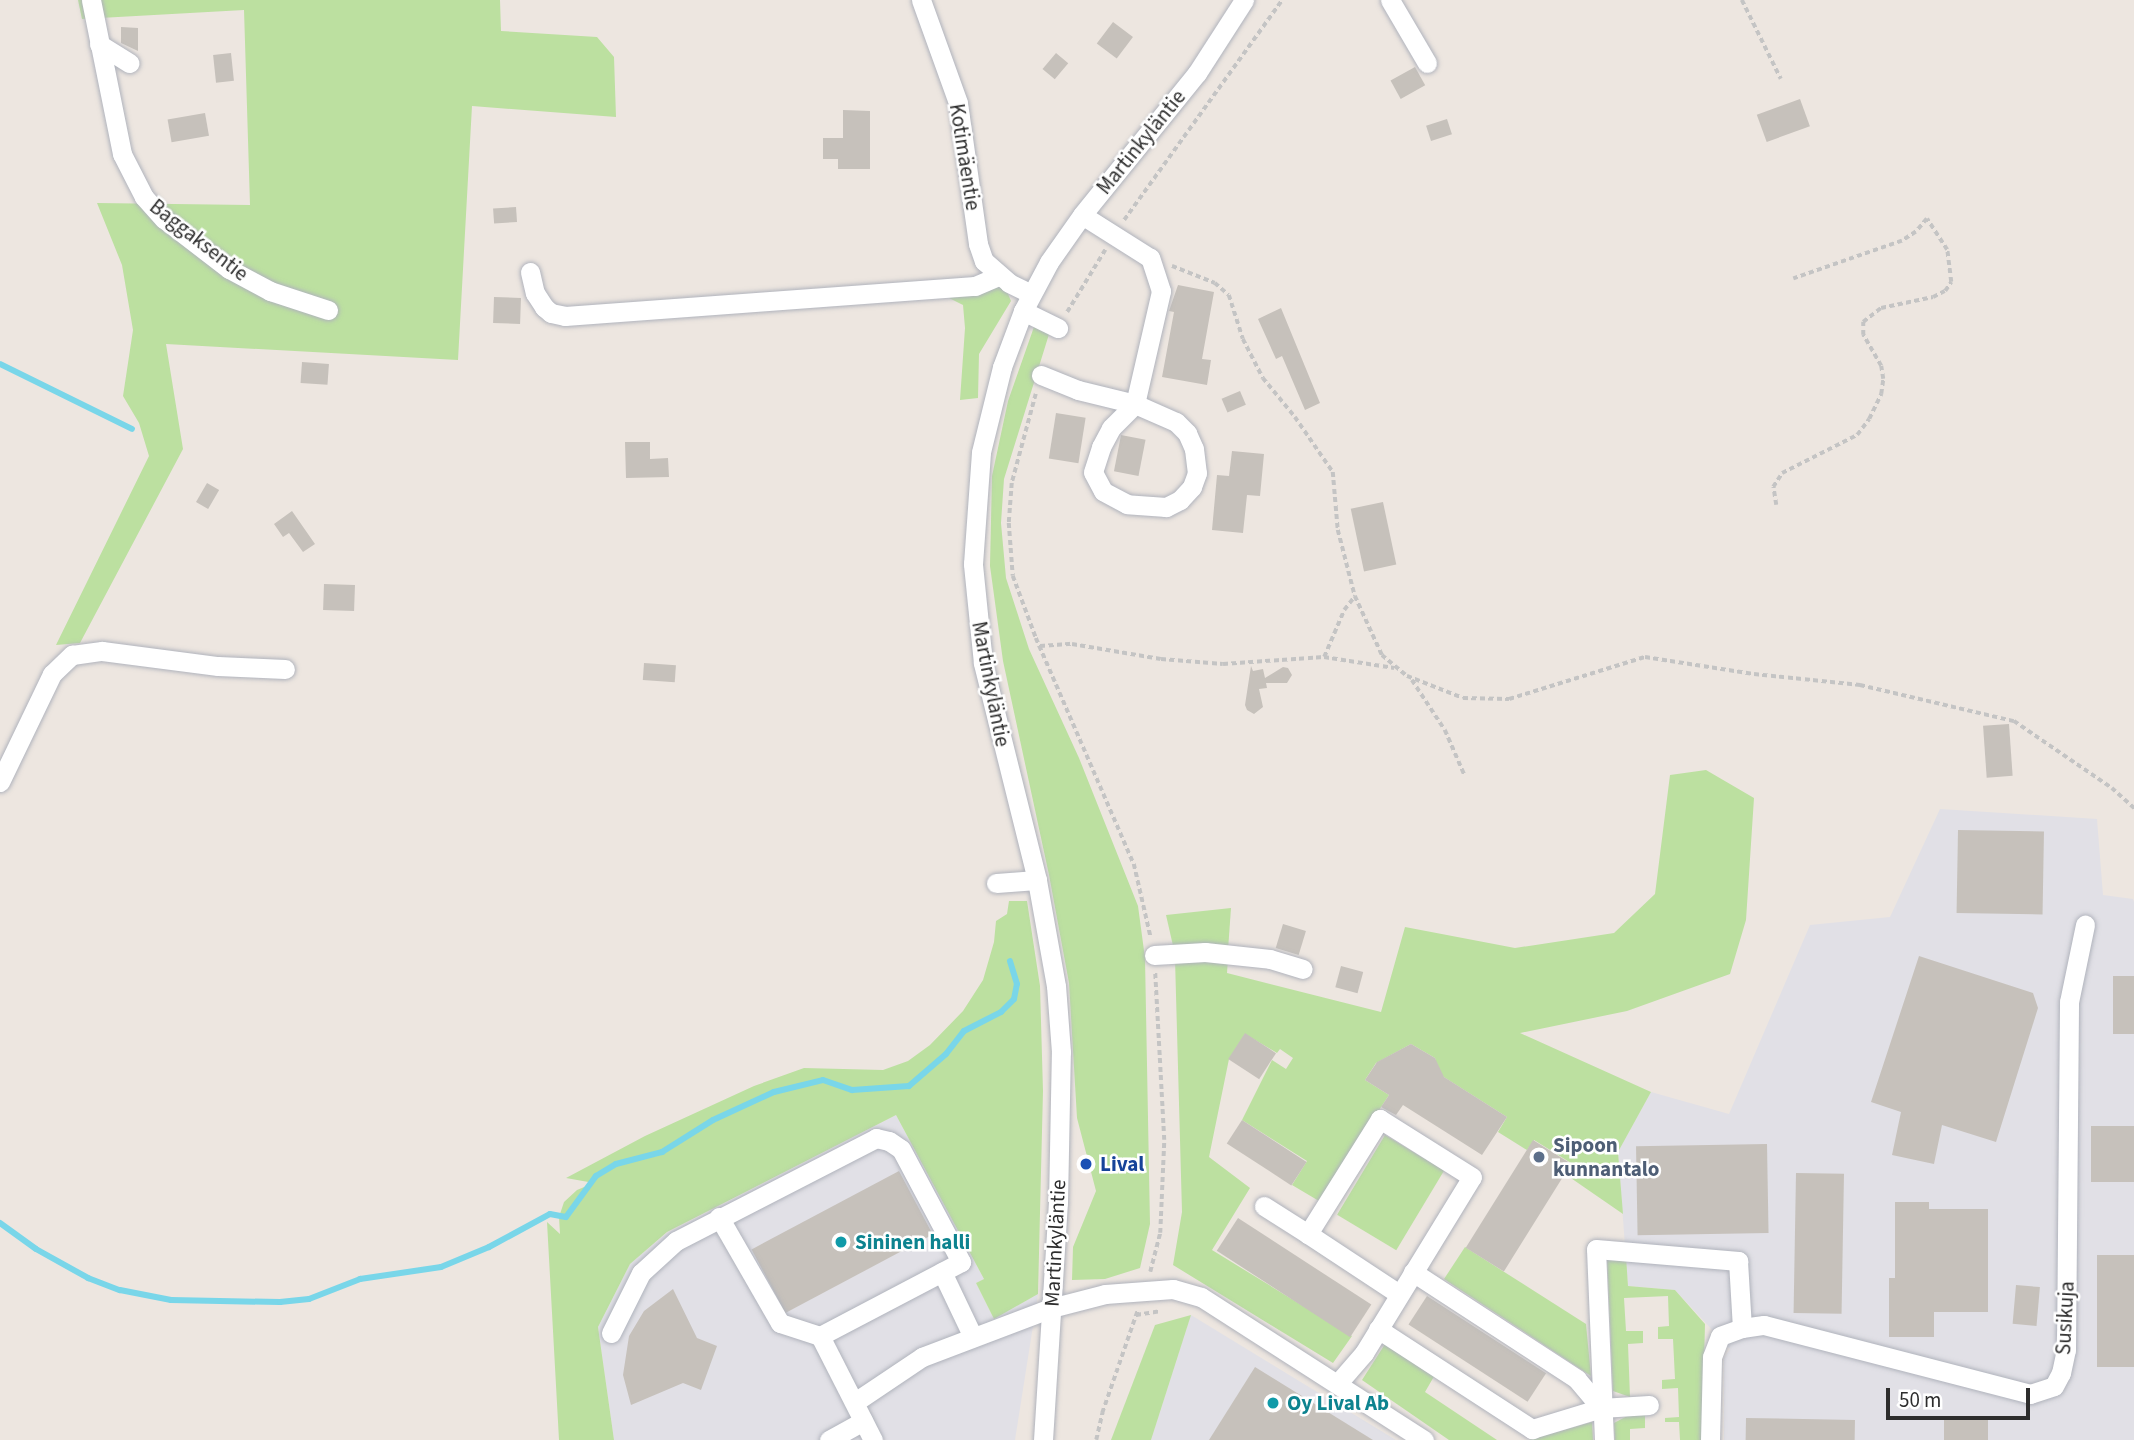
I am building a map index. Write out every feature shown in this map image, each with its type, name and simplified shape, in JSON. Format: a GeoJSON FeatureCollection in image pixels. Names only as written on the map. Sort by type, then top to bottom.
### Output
{"type":"FeatureCollection","features":[{"type":"Feature","properties":{"kind":"street","name":"Baggaksentie"},"geometry":{"type":"LineString","coordinates":[[90,0],[122,154],[136,184],[154,208],[229,269],[270,291],[328,310]]}},
{"type":"Feature","properties":{"kind":"street","name":"Kotimäentie"},"geometry":{"type":"LineString","coordinates":[[920,0],[958,103],[978,244],[984,261],[1058,328]]}},
{"type":"Feature","properties":{"kind":"street","name":"Martinkyläntie"},"geometry":{"type":"LineString","coordinates":[[1043,1440],[1058,1203],[1061,1052],[1056,986],[1037,880],[983,663],[973,564],[981,452],[1002,367],[1028,302],[1082,215],[1197,73],[1244,0]]}},
{"type":"Feature","properties":{"kind":"street"},"geometry":{"type":"LineString","coordinates":[[1390,0],[1427,63]]}},
{"type":"Feature","properties":{"kind":"street"},"geometry":{"type":"LineString","coordinates":[[99,44],[130,63]]}},
{"type":"Feature","properties":{"kind":"street"},"geometry":{"type":"LineString","coordinates":[[1041,375],[1078,390],[1135,404],[1176,422],[1187,433],[1194,449],[1196,472],[1192,487],[1180,500],[1166,506],[1127,504],[1103,491],[1093,472],[1111,428],[1135,404],[1161,292],[1150,258],[1082,215]]}},
{"type":"Feature","properties":{"kind":"street"},"geometry":{"type":"LineString","coordinates":[[530,272],[535,293],[544,307],[551,313],[565,316],[975,286],[999,276]]}},
{"type":"Feature","properties":{"kind":"street"},"geometry":{"type":"LineString","coordinates":[[0,782],[52,674],[72,655],[102,651],[218,666],[285,669]]}},
{"type":"Feature","properties":{"kind":"street"},"geometry":{"type":"LineString","coordinates":[[996,883],[1037,880]]}},
{"type":"Feature","properties":{"kind":"street","name":"Susikuja"},"geometry":{"type":"LineString","coordinates":[[1742,1328],[1764,1325],[2030,1394],[2054,1386],[2061,1373],[2066,1350],[2069,1002],[2085,925]]}},
{"type":"Feature","properties":{"kind":"street"},"geometry":{"type":"LineString","coordinates":[[1154,955],[1205,953],[1270,959],[1302,969]]}},
{"type":"Feature","properties":{"kind":"street"},"geometry":{"type":"LineString","coordinates":[[1308,1234],[1380,1119],[1472,1177],[1364,1353],[1338,1384]]}},
{"type":"Feature","properties":{"kind":"street"},"geometry":{"type":"LineString","coordinates":[[611,1333],[641,1273],[676,1241],[876,1138],[889,1141],[901,1149],[961,1262],[820,1336]]}},
{"type":"Feature","properties":{"kind":"street"},"geometry":{"type":"LineString","coordinates":[[1264,1206],[1399,1294]]}},
{"type":"Feature","properties":{"kind":"street"},"geometry":{"type":"LineString","coordinates":[[719,1217],[780,1323],[820,1336],[873,1440]]}},
{"type":"Feature","properties":{"kind":"street"},"geometry":{"type":"LineString","coordinates":[[1604,1440],[1596,1249],[1738,1261],[1742,1328],[1720,1336],[1712,1357],[1710,1440]]}},
{"type":"Feature","properties":{"kind":"street"},"geometry":{"type":"LineString","coordinates":[[942,1272],[974,1336]]}},
{"type":"Feature","properties":{"kind":"street"},"geometry":{"type":"LineString","coordinates":[[1413,1272],[1577,1379],[1601,1408]]}},
{"type":"Feature","properties":{"kind":"street"},"geometry":{"type":"LineString","coordinates":[[855,1402],[922,1357],[1051,1308],[1105,1294],[1173,1289],[1201,1297],[1424,1440]]}},
{"type":"Feature","properties":{"kind":"street"},"geometry":{"type":"LineString","coordinates":[[1378,1329],[1532,1429],[1601,1408],[1649,1405]]}},
{"type":"Feature","properties":{"kind":"street"},"geometry":{"type":"LineString","coordinates":[[829,1440],[863,1421]]}},
{"type":"Feature","properties":{"kind":"path"},"geometry":{"type":"LineString","coordinates":[[1058,328],[1113,237],[1282,0]]}},
{"type":"Feature","properties":{"kind":"path"},"geometry":{"type":"LineString","coordinates":[[1742,0],[1782,79]]}},
{"type":"Feature","properties":{"kind":"path"},"geometry":{"type":"LineString","coordinates":[[1776,505],[1773,487],[1782,473],[1857,435],[1875,407],[1883,379],[1881,366],[1863,335],[1863,322],[1881,308],[1933,297],[1945,291],[1951,282],[1947,250],[1927,219],[1916,232],[1902,241],[1793,279]]}},
{"type":"Feature","properties":{"kind":"path"},"geometry":{"type":"LineString","coordinates":[[1150,258],[1215,283],[1229,295],[1243,339],[1263,378],[1296,417],[1333,472],[1338,530],[1355,596],[1382,655],[1419,687],[1435,712],[1465,776]]}},
{"type":"Feature","properties":{"kind":"path"},"geometry":{"type":"LineString","coordinates":[[1041,375],[1012,483],[1009,523],[1013,576],[1040,646],[1134,864],[1147,908],[1154,955],[1164,1140],[1160,1233],[1151,1268]]}},
{"type":"Feature","properties":{"kind":"path"},"geometry":{"type":"LineString","coordinates":[[1324,657],[1344,610],[1355,596]]}},
{"type":"Feature","properties":{"kind":"path"},"geometry":{"type":"LineString","coordinates":[[1040,646],[1072,644],[1161,659],[1223,664],[1324,657],[1396,668]]}},
{"type":"Feature","properties":{"kind":"path"},"geometry":{"type":"LineString","coordinates":[[1408,676],[1463,698],[1509,699],[1645,657],[1754,674],[1860,685],[2014,721],[2112,788],[2134,808]]}},
{"type":"Feature","properties":{"kind":"path"},"geometry":{"type":"LineString","coordinates":[[1096,1440],[1102,1413],[1133,1323]]}},
{"type":"Feature","properties":{"kind":"shaded area"},"geometry":{"type":"Polygon","coordinates":[[[1940,809],[2097,819],[2103,895],[2133,899],[2134,902],[2134,1440],[1724,1440],[1724,1358],[1730,1349],[1675,1290],[1628,1286],[1618,1152],[1651,1092],[1729,1114],[1810,925],[1890,917],[1940,809]]]}},
{"type":"Feature","properties":{"kind":"shaded area"},"geometry":{"type":"Polygon","coordinates":[[[896,1115],[984,1279],[976,1283],[994,1319],[1038,1294],[1015,1440],[614,1440],[598,1327],[630,1264],[667,1233],[896,1115]]]}},
{"type":"Feature","properties":{"kind":"shaded area"},"geometry":{"type":"Polygon","coordinates":[[[1191,1315],[1396,1440],[1151,1440],[1191,1315]]]}},
{"type":"Feature","properties":{"kind":"green space"},"geometry":{"type":"Polygon","coordinates":[[[78,0],[500,0],[501,31],[597,37],[614,57],[616,117],[472,106],[458,360],[166,344],[183,449],[80,643],[56,645],[149,456],[139,423],[123,396],[133,330],[122,265],[97,203],[250,205],[244,10],[82,19],[78,0]]]}},
{"type":"Feature","properties":{"kind":"green space"},"geometry":{"type":"Polygon","coordinates":[[[995,286],[1006,289],[1011,301],[979,354],[978,398],[960,400],[965,328],[963,305],[949,298],[995,286]]]}},
{"type":"Feature","properties":{"kind":"green space"},"geometry":{"type":"Polygon","coordinates":[[[1035,324],[1050,331],[1004,479],[1001,523],[1006,578],[1029,649],[1079,758],[1138,906],[1145,958],[1150,1224],[1140,1268],[1105,1279],[1072,1280],[1073,1247],[1096,1191],[1077,1118],[1069,983],[1003,661],[990,566],[992,476],[1008,401],[1035,324]]]}},
{"type":"Feature","properties":{"kind":"green space"},"geometry":{"type":"Polygon","coordinates":[[[1706,770],[1754,798],[1746,920],[1730,974],[1627,1011],[1520,1033],[1651,1092],[1618,1152],[1623,1214],[1565,1174],[1571,1163],[1534,1140],[1527,1150],[1498,1132],[1507,1117],[1439,1074],[1435,1058],[1411,1044],[1376,1063],[1365,1080],[1389,1095],[1319,1201],[1292,1185],[1307,1161],[1242,1120],[1272,1060],[1286,1069],[1293,1058],[1280,1049],[1277,1053],[1245,1034],[1229,1059],[1209,1157],[1250,1188],[1212,1250],[1352,1336],[1333,1363],[1173,1265],[1182,1212],[1175,959],[1228,959],[1227,973],[1381,1012],[1405,927],[1515,948],[1614,933],[1655,894],[1670,775],[1706,770]]]}},
{"type":"Feature","properties":{"kind":"green space"},"geometry":{"type":"Polygon","coordinates":[[[1009,901],[1027,901],[1040,986],[1043,1091],[1038,1294],[994,1319],[976,1283],[984,1279],[896,1115],[667,1232],[630,1264],[598,1327],[614,1440],[559,1440],[547,1222],[560,1234],[559,1217],[564,1202],[577,1190],[594,1183],[566,1178],[645,1136],[754,1086],[804,1068],[883,1070],[908,1061],[930,1045],[963,1011],[983,980],[994,942],[996,921],[1007,914],[1009,901]]]}},
{"type":"Feature","properties":{"kind":"green space"},"geometry":{"type":"Polygon","coordinates":[[[1231,908],[1228,950],[1174,950],[1166,915],[1231,908]]]}},
{"type":"Feature","properties":{"kind":"green space"},"geometry":{"type":"Polygon","coordinates":[[[1385,1135],[1444,1171],[1396,1250],[1337,1215],[1385,1135]]]}},
{"type":"Feature","properties":{"kind":"green space"},"geometry":{"type":"Polygon","coordinates":[[[1465,1247],[1586,1324],[1591,1376],[1444,1279],[1465,1247]]]}},
{"type":"Feature","properties":{"kind":"green space"},"geometry":{"type":"Polygon","coordinates":[[[1607,1256],[1626,1256],[1628,1286],[1675,1290],[1705,1324],[1702,1440],[1680,1440],[1679,1422],[1665,1422],[1665,1418],[1679,1417],[1678,1388],[1662,1389],[1662,1380],[1675,1379],[1673,1339],[1658,1339],[1658,1327],[1669,1326],[1668,1296],[1624,1298],[1626,1331],[1643,1331],[1643,1343],[1628,1344],[1630,1397],[1613,1391],[1607,1256]]]}},
{"type":"Feature","properties":{"kind":"green space"},"geometry":{"type":"Polygon","coordinates":[[[1191,1315],[1151,1440],[1111,1440],[1155,1325],[1191,1315]]]}},
{"type":"Feature","properties":{"kind":"green space"},"geometry":{"type":"Polygon","coordinates":[[[1387,1341],[1436,1373],[1425,1392],[1497,1440],[1449,1440],[1362,1380],[1387,1341]]]}},
{"type":"Feature","properties":{"kind":"green space"},"geometry":{"type":"Polygon","coordinates":[[[1631,1414],[1645,1414],[1645,1428],[1630,1429],[1630,1440],[1615,1440],[1614,1423],[1631,1414]]]}},
{"type":"Feature","properties":{"kind":"green space"},"geometry":{"type":"Polygon","coordinates":[[[1592,1422],[1593,1440],[1529,1440],[1592,1422]]]}},
{"type":"Feature","properties":{"kind":"building"},"geometry":{"type":"Polygon","coordinates":[[[1113,22],[1133,37],[1117,59],[1097,44],[1113,22]]]}},
{"type":"Feature","properties":{"kind":"building"},"geometry":{"type":"Polygon","coordinates":[[[121,27],[138,28],[138,51],[121,43],[121,27]]]}},
{"type":"Feature","properties":{"kind":"building"},"geometry":{"type":"Polygon","coordinates":[[[231,53],[234,81],[216,83],[213,55],[231,53]]]}},
{"type":"Feature","properties":{"kind":"building"},"geometry":{"type":"Polygon","coordinates":[[[1056,53],[1068,63],[1055,79],[1043,69],[1056,53]]]}},
{"type":"Feature","properties":{"kind":"building"},"geometry":{"type":"Polygon","coordinates":[[[1415,67],[1425,85],[1401,99],[1391,81],[1415,67]]]}},
{"type":"Feature","properties":{"kind":"building"},"geometry":{"type":"Polygon","coordinates":[[[1800,99],[1810,126],[1767,142],[1757,115],[1800,99]]]}},
{"type":"Feature","properties":{"kind":"building"},"geometry":{"type":"Polygon","coordinates":[[[843,110],[870,111],[870,169],[838,169],[838,159],[823,159],[823,138],[843,138],[843,110]]]}},
{"type":"Feature","properties":{"kind":"building"},"geometry":{"type":"Polygon","coordinates":[[[205,113],[209,136],[172,142],[168,120],[205,113]]]}},
{"type":"Feature","properties":{"kind":"building"},"geometry":{"type":"Polygon","coordinates":[[[1447,119],[1452,134],[1431,141],[1426,126],[1447,119]]]}},
{"type":"Feature","properties":{"kind":"building"},"geometry":{"type":"Polygon","coordinates":[[[516,207],[517,222],[494,224],[493,209],[516,207]]]}},
{"type":"Feature","properties":{"kind":"building"},"geometry":{"type":"Polygon","coordinates":[[[1178,285],[1214,292],[1202,359],[1211,360],[1207,385],[1162,377],[1174,312],[1169,311],[1178,285]]]}},
{"type":"Feature","properties":{"kind":"building"},"geometry":{"type":"Polygon","coordinates":[[[494,297],[521,298],[520,324],[493,323],[494,297]]]}},
{"type":"Feature","properties":{"kind":"building"},"geometry":{"type":"Polygon","coordinates":[[[1281,308],[1320,403],[1305,410],[1282,356],[1276,359],[1258,319],[1281,308]]]}},
{"type":"Feature","properties":{"kind":"building"},"geometry":{"type":"Polygon","coordinates":[[[302,362],[329,364],[327,385],[301,383],[302,362]]]}},
{"type":"Feature","properties":{"kind":"building"},"geometry":{"type":"Polygon","coordinates":[[[1240,391],[1246,405],[1227,413],[1222,399],[1240,391]]]}},
{"type":"Feature","properties":{"kind":"building"},"geometry":{"type":"Polygon","coordinates":[[[1056,413],[1086,418],[1078,463],[1049,458],[1056,413]]]}},
{"type":"Feature","properties":{"kind":"building"},"geometry":{"type":"Polygon","coordinates":[[[1121,435],[1146,440],[1138,476],[1114,471],[1121,435]]]}},
{"type":"Feature","properties":{"kind":"building"},"geometry":{"type":"Polygon","coordinates":[[[625,442],[650,442],[650,459],[668,458],[669,477],[626,478],[625,442]]]}},
{"type":"Feature","properties":{"kind":"building"},"geometry":{"type":"Polygon","coordinates":[[[1232,451],[1264,454],[1260,496],[1247,495],[1243,533],[1212,530],[1217,475],[1229,476],[1232,451]]]}},
{"type":"Feature","properties":{"kind":"building"},"geometry":{"type":"Polygon","coordinates":[[[207,483],[219,490],[208,509],[196,502],[207,483]]]}},
{"type":"Feature","properties":{"kind":"building"},"geometry":{"type":"Polygon","coordinates":[[[1383,502],[1396,565],[1364,571],[1351,509],[1383,502]]]}},
{"type":"Feature","properties":{"kind":"building"},"geometry":{"type":"Polygon","coordinates":[[[292,511],[315,544],[303,552],[289,533],[283,537],[274,524],[292,511]]]}},
{"type":"Feature","properties":{"kind":"building"},"geometry":{"type":"Polygon","coordinates":[[[324,584],[355,585],[354,611],[323,610],[324,584]]]}},
{"type":"Feature","properties":{"kind":"building"},"geometry":{"type":"Polygon","coordinates":[[[644,663],[676,665],[675,682],[643,680],[644,663]]]}},
{"type":"Feature","properties":{"kind":"building"},"geometry":{"type":"Polygon","coordinates":[[[1251,666],[1253,671],[1263,669],[1265,678],[1283,667],[1288,668],[1292,675],[1287,683],[1266,683],[1267,688],[1259,689],[1263,707],[1254,714],[1247,710],[1245,705],[1251,666]]]}},
{"type":"Feature","properties":{"kind":"building"},"geometry":{"type":"Polygon","coordinates":[[[2009,724],[2013,776],[1987,778],[1983,726],[2009,724]]]}},
{"type":"Feature","properties":{"kind":"building"},"geometry":{"type":"Polygon","coordinates":[[[1958,830],[2044,832],[2043,914],[1957,913],[1958,830]]]}},
{"type":"Feature","properties":{"kind":"building"},"geometry":{"type":"Polygon","coordinates":[[[1283,924],[1306,931],[1299,955],[1276,948],[1283,924]]]}},
{"type":"Feature","properties":{"kind":"building"},"geometry":{"type":"Polygon","coordinates":[[[1919,956],[2033,993],[2038,1008],[1996,1142],[1942,1125],[1934,1164],[1892,1155],[1901,1112],[1871,1102],[1919,956]]]}},
{"type":"Feature","properties":{"kind":"building"},"geometry":{"type":"Polygon","coordinates":[[[1341,966],[1363,972],[1358,993],[1335,987],[1341,966]]]}},
{"type":"Feature","properties":{"kind":"building"},"geometry":{"type":"Polygon","coordinates":[[[2113,976],[2134,976],[2134,1034],[2113,1034],[2113,976]]]}},
{"type":"Feature","properties":{"kind":"building"},"geometry":{"type":"Polygon","coordinates":[[[1245,1033],[1276,1053],[1259,1079],[1228,1059],[1245,1033]]]}},
{"type":"Feature","properties":{"kind":"building"},"geometry":{"type":"Polygon","coordinates":[[[1411,1044],[1435,1058],[1444,1077],[1507,1117],[1482,1155],[1403,1105],[1396,1115],[1381,1107],[1389,1095],[1365,1080],[1377,1062],[1411,1044]]]}},
{"type":"Feature","properties":{"kind":"building"},"geometry":{"type":"Polygon","coordinates":[[[1242,1120],[1307,1162],[1291,1185],[1227,1143],[1242,1120]]]}},
{"type":"Feature","properties":{"kind":"building"},"geometry":{"type":"Polygon","coordinates":[[[2091,1126],[2134,1126],[2134,1182],[2091,1182],[2091,1126]]]}},
{"type":"Feature","properties":{"kind":"building"},"geometry":{"type":"Polygon","coordinates":[[[1533,1140],[1571,1164],[1504,1272],[1466,1248],[1533,1140]]]}},
{"type":"Feature","properties":{"kind":"building"},"geometry":{"type":"Polygon","coordinates":[[[1767,1144],[1769,1233],[1638,1235],[1636,1146],[1767,1144]]]}},
{"type":"Feature","properties":{"kind":"building","name":"Sininen halli"},"geometry":{"type":"Polygon","coordinates":[[[899,1171],[933,1235],[785,1313],[752,1249],[899,1171]]]}},
{"type":"Feature","properties":{"kind":"building"},"geometry":{"type":"Polygon","coordinates":[[[1796,1173],[1844,1174],[1842,1314],[1794,1313],[1796,1173]]]}},
{"type":"Feature","properties":{"kind":"building"},"geometry":{"type":"Polygon","coordinates":[[[1895,1202],[1929,1202],[1929,1209],[1988,1209],[1988,1312],[1934,1312],[1934,1337],[1889,1337],[1889,1278],[1895,1278],[1895,1202]]]}},
{"type":"Feature","properties":{"kind":"building"},"geometry":{"type":"Polygon","coordinates":[[[1238,1218],[1371,1305],[1350,1337],[1217,1251],[1238,1218]]]}},
{"type":"Feature","properties":{"kind":"building"},"geometry":{"type":"Polygon","coordinates":[[[2097,1255],[2134,1255],[2134,1367],[2097,1367],[2097,1255]]]}},
{"type":"Feature","properties":{"kind":"building"},"geometry":{"type":"Polygon","coordinates":[[[2016,1285],[2040,1287],[2037,1326],[2013,1324],[2016,1285]]]}},
{"type":"Feature","properties":{"kind":"building"},"geometry":{"type":"Polygon","coordinates":[[[673,1289],[697,1338],[717,1346],[701,1390],[683,1383],[631,1405],[623,1375],[629,1336],[644,1311],[673,1289]]]}},
{"type":"Feature","properties":{"kind":"building"},"geometry":{"type":"Polygon","coordinates":[[[1427,1296],[1546,1373],[1528,1402],[1408,1325],[1427,1296]]]}},
{"type":"Feature","properties":{"kind":"building","name":"Oy Lival Ab"},"geometry":{"type":"Polygon","coordinates":[[[1255,1367],[1373,1440],[1209,1440],[1255,1367]]]}},
{"type":"Feature","properties":{"kind":"building"},"geometry":{"type":"Polygon","coordinates":[[[1944,1417],[1988,1417],[1988,1440],[1944,1440],[1944,1417]]]}},
{"type":"Feature","properties":{"kind":"building"},"geometry":{"type":"Polygon","coordinates":[[[1746,1418],[1855,1420],[1855,1440],[1746,1440],[1746,1418]]]}},
{"type":"Feature","properties":{"kind":"waterway"},"geometry":{"type":"LineString","coordinates":[[0,364],[132,429]]}},
{"type":"Feature","properties":{"kind":"waterway"},"geometry":{"type":"LineString","coordinates":[[0,1223],[36,1249],[88,1278],[120,1290],[171,1300],[280,1302],[309,1299],[360,1279],[441,1267],[489,1247],[550,1214],[566,1217],[596,1176],[616,1164],[662,1152],[713,1120],[774,1092],[823,1080],[852,1090],[909,1086],[946,1054],[964,1031],[1001,1012],[1014,999],[1017,984],[1010,961]]}},
{"type":"Feature","properties":{"kind":"place","name":"Sipoon kunnantalo"},"geometry":{"type":"Point","coordinates":[1539,1157]}},
{"type":"Feature","properties":{"kind":"place","name":"Lival"},"geometry":{"type":"Point","coordinates":[1086,1164]}},
{"type":"Feature","properties":{"kind":"place","name":"Sininen halli"},"geometry":{"type":"Point","coordinates":[841,1242]}},
{"type":"Feature","properties":{"kind":"place","name":"Oy Lival Ab"},"geometry":{"type":"Point","coordinates":[1273,1403]}}]}
